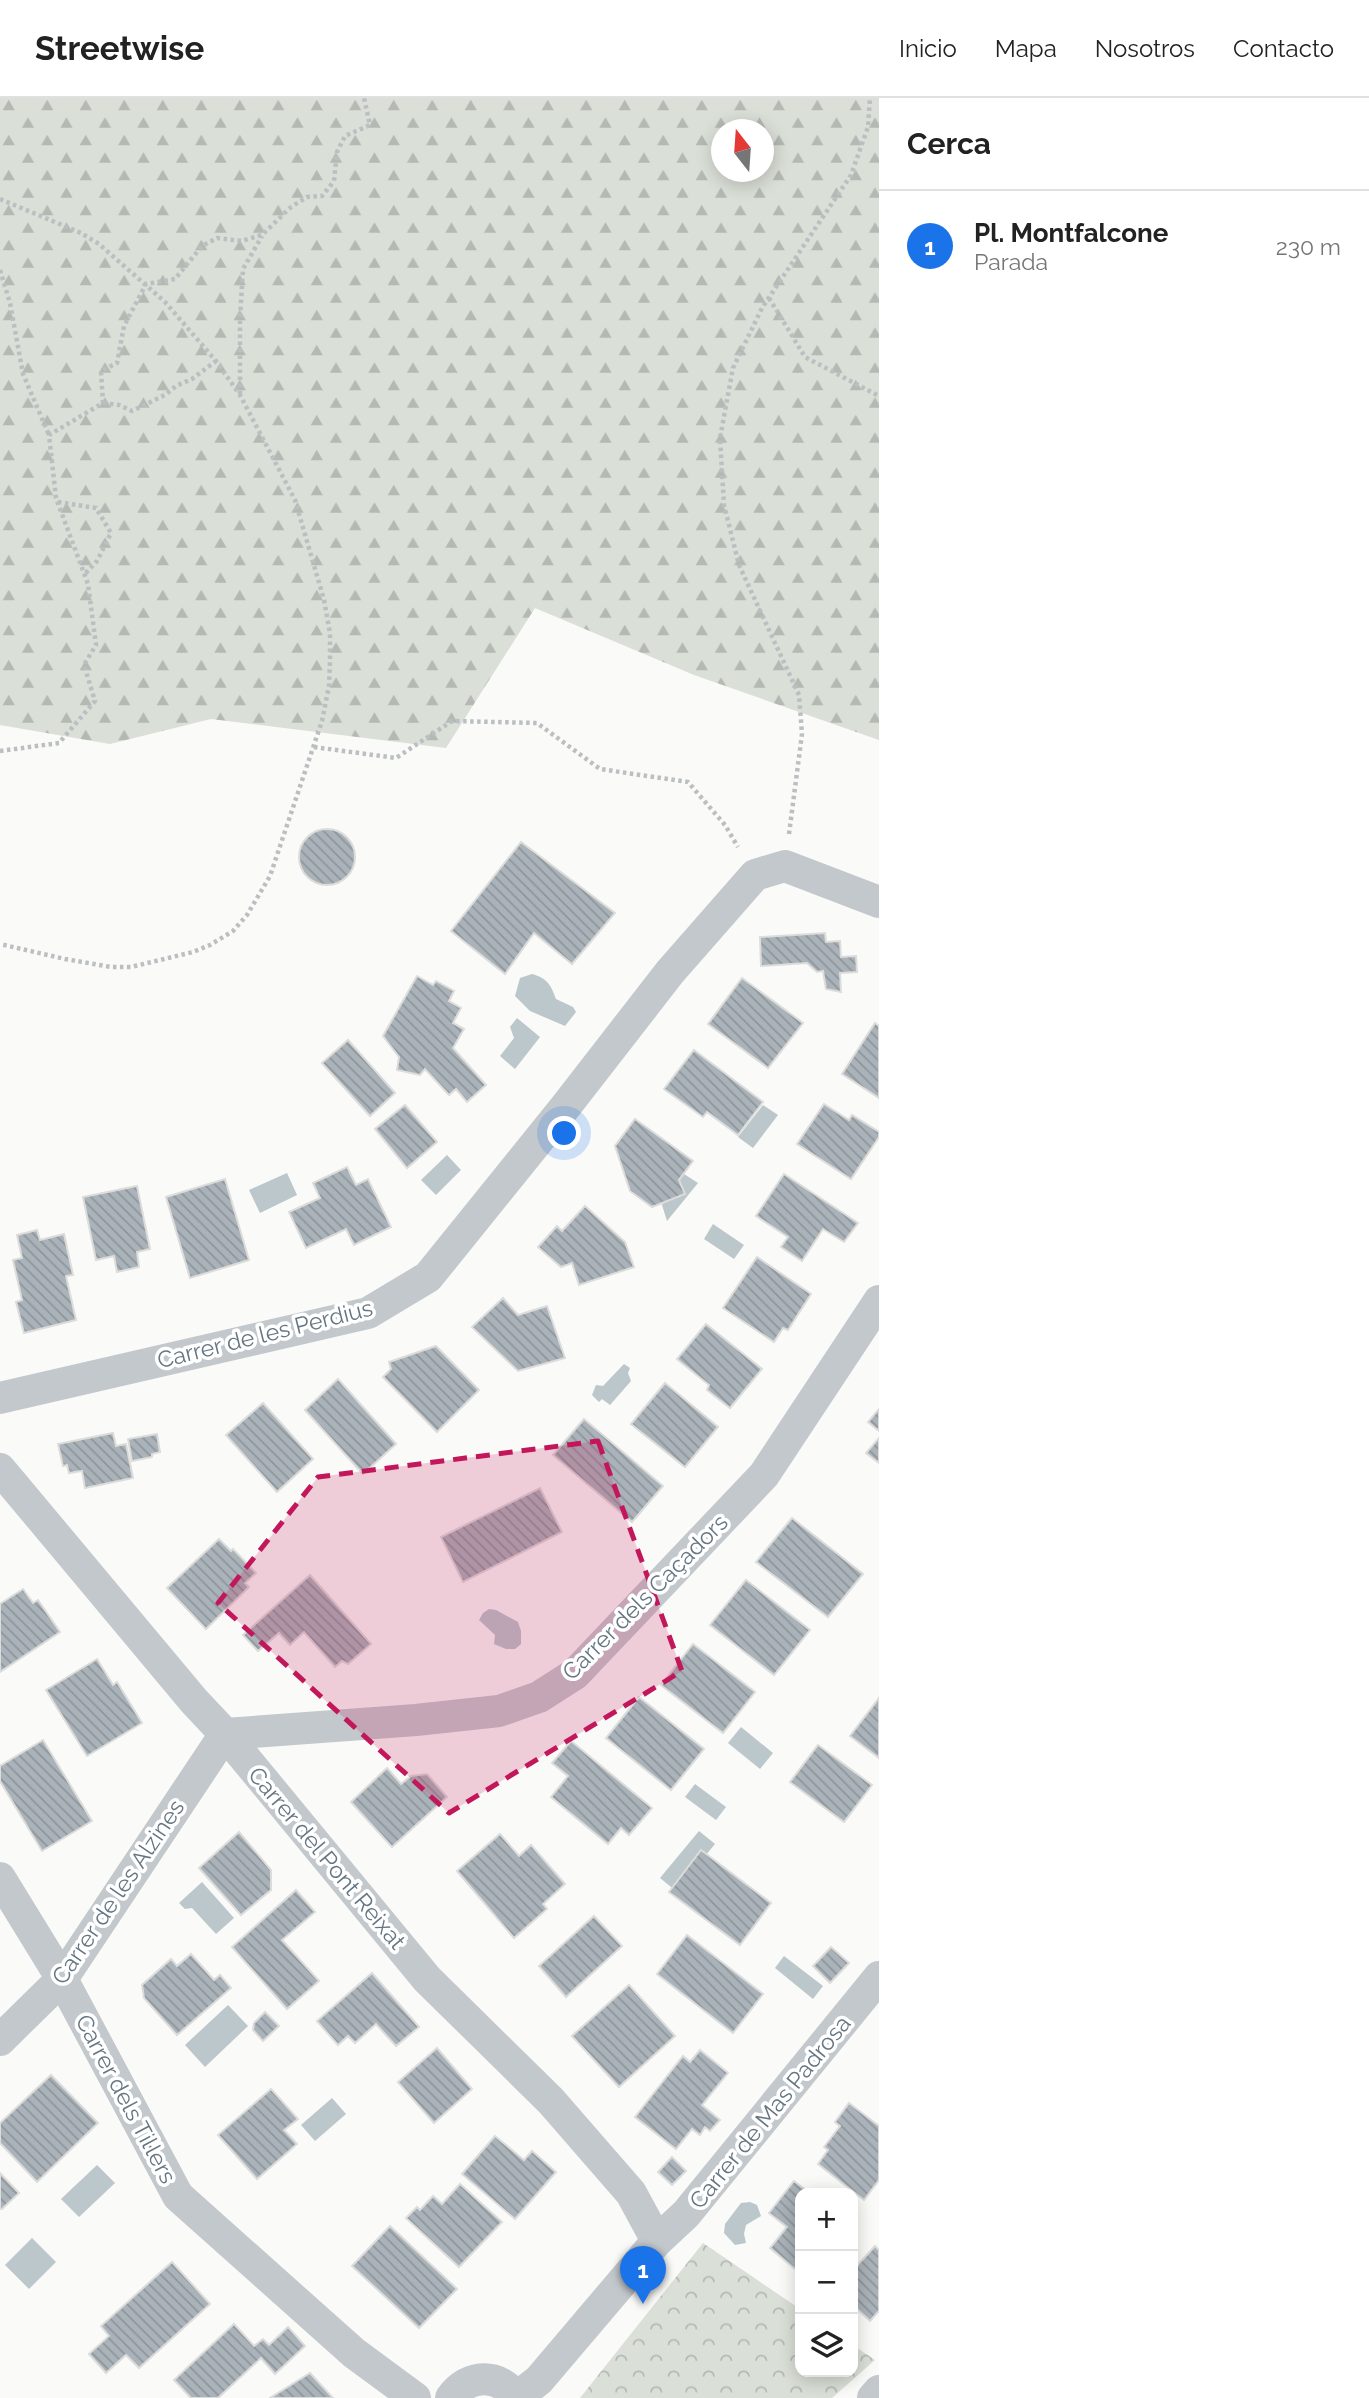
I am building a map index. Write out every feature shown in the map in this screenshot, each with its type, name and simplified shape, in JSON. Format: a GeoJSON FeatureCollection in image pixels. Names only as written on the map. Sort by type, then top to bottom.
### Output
{"type":"FeatureCollection","features":[{"type":"Feature","properties":{"kind":"street"},"geometry":{"type":"LineString","coordinates":[[755,875],[785,866],[879,902]]}},
{"type":"Feature","properties":{"kind":"street","name":"Carrer de les Perdius"},"geometry":{"type":"LineString","coordinates":[[0,1398],[368,1313],[428,1276],[670,972],[755,875]]}},
{"type":"Feature","properties":{"kind":"street","name":"Carrer dels Caçadors"},"geometry":{"type":"LineString","coordinates":[[225,1734],[499,1712],[538,1697],[575,1674],[764,1475],[879,1301]]}},
{"type":"Feature","properties":{"kind":"street","name":"Carrer del Pont Reixat"},"geometry":{"type":"LineString","coordinates":[[0,1469],[194,1702],[225,1734],[427,1979],[551,2101],[631,2193],[657,2241]]}},
{"type":"Feature","properties":{"kind":"street","name":"Carrer de les Alzines"},"geometry":{"type":"LineString","coordinates":[[0,2040],[62,1979],[225,1734]]}},
{"type":"Feature","properties":{"kind":"street","name":"Carrer dels Til·lers"},"geometry":{"type":"LineString","coordinates":[[0,1878],[62,1979],[178,2196],[354,2353],[415,2398]]}},
{"type":"Feature","properties":{"kind":"street","name":"Carrer de Mas Padrosa"},"geometry":{"type":"LineString","coordinates":[[516,2398],[539,2380],[657,2241],[686,2214],[879,1976]]}},
{"type":"Feature","properties":{"kind":"street"},"geometry":{"type":"LineString","coordinates":[[451,2398],[462,2385],[484,2379],[502,2384],[516,2398]]}},
{"type":"Feature","properties":{"kind":"street"},"geometry":{"type":"LineString","coordinates":[[873,2398],[879,2391]]}},
{"type":"Feature","properties":{"kind":"path"},"geometry":{"type":"LineString","coordinates":[[240,395],[243,269],[262,235],[291,207],[307,197],[323,196],[334,181],[337,152],[345,136],[370,125],[364,98]]}},
{"type":"Feature","properties":{"kind":"path"},"geometry":{"type":"LineString","coordinates":[[785,866],[802,734],[799,695],[739,565],[724,505],[720,438],[733,368],[769,298],[851,175],[868,127],[870,98]]}},
{"type":"Feature","properties":{"kind":"path"},"geometry":{"type":"LineString","coordinates":[[0,199],[81,233],[99,244],[146,284],[192,331],[216,361],[240,395],[295,500],[324,600],[330,633],[329,687],[322,721],[270,876],[247,915],[233,931],[193,952],[131,967],[110,967],[0,944]]}},
{"type":"Feature","properties":{"kind":"path"},"geometry":{"type":"LineString","coordinates":[[146,284],[175,279],[202,246],[217,238],[241,241],[262,235]]}},
{"type":"Feature","properties":{"kind":"path"},"geometry":{"type":"LineString","coordinates":[[0,270],[10,303],[23,374],[49,435],[58,502],[84,575],[96,645],[84,665],[95,701],[59,743],[0,751]]}},
{"type":"Feature","properties":{"kind":"path"},"geometry":{"type":"LineString","coordinates":[[103,403],[101,372],[117,363],[124,326],[146,284]]}},
{"type":"Feature","properties":{"kind":"path"},"geometry":{"type":"LineString","coordinates":[[769,298],[804,357],[879,396]]}},
{"type":"Feature","properties":{"kind":"path"},"geometry":{"type":"LineString","coordinates":[[49,435],[103,403],[119,405],[132,411],[148,404],[192,379],[216,361]]}},
{"type":"Feature","properties":{"kind":"path"},"geometry":{"type":"LineString","coordinates":[[58,502],[96,508],[111,533],[97,561],[84,575]]}},
{"type":"Feature","properties":{"kind":"path"},"geometry":{"type":"LineString","coordinates":[[313,747],[396,758],[452,721],[537,723],[600,769],[688,782],[725,825],[755,875]]}},
{"type":"Feature","properties":{"kind":"highlighted area"},"geometry":{"type":"Polygon","coordinates":[[[598,1441],[682,1671],[449,1813],[218,1603],[318,1477],[598,1441]]]}},
{"type":"Feature","properties":{"kind":"green space"},"geometry":{"type":"Polygon","coordinates":[[[0,98],[879,98],[879,740],[694,675],[535,608],[446,748],[211,719],[110,744],[0,725],[0,98]]]}},
{"type":"Feature","properties":{"kind":"green space"},"geometry":{"type":"Polygon","coordinates":[[[703,2243],[795,2306],[795,2377],[856,2377],[832,2398],[580,2398],[703,2243]]]}},
{"type":"Feature","properties":{"kind":"green space"},"geometry":{"type":"Polygon","coordinates":[[[858,2348],[875,2360],[858,2375],[858,2348]]]}},
{"type":"Feature","properties":{"kind":"shaded area"},"geometry":{"type":"Polygon","coordinates":[[[532,974],[548,983],[556,999],[573,1007],[576,1012],[565,1026],[530,1011],[515,996],[520,978],[532,974]]]}},
{"type":"Feature","properties":{"kind":"shaded area"},"geometry":{"type":"Polygon","coordinates":[[[517,1018],[540,1037],[515,1069],[500,1056],[514,1038],[510,1027],[517,1018]]]}},
{"type":"Feature","properties":{"kind":"shaded area"},"geometry":{"type":"Polygon","coordinates":[[[763,1105],[778,1115],[753,1148],[738,1137],[763,1105]]]}},
{"type":"Feature","properties":{"kind":"shaded area"},"geometry":{"type":"Polygon","coordinates":[[[447,1155],[461,1170],[436,1195],[421,1180],[447,1155]]]}},
{"type":"Feature","properties":{"kind":"shaded area"},"geometry":{"type":"Polygon","coordinates":[[[287,1173],[297,1195],[260,1213],[249,1190],[287,1173]]]}},
{"type":"Feature","properties":{"kind":"shaded area"},"geometry":{"type":"Polygon","coordinates":[[[684,1174],[698,1183],[667,1221],[662,1205],[684,1174]]]}},
{"type":"Feature","properties":{"kind":"shaded area"},"geometry":{"type":"Polygon","coordinates":[[[713,1224],[744,1245],[734,1259],[704,1239],[713,1224]]]}},
{"type":"Feature","properties":{"kind":"shaded area"},"geometry":{"type":"Polygon","coordinates":[[[624,1364],[630,1368],[628,1373],[631,1381],[610,1405],[602,1399],[599,1402],[592,1395],[596,1385],[603,1386],[624,1364]]]}},
{"type":"Feature","properties":{"kind":"shaded area"},"geometry":{"type":"Polygon","coordinates":[[[489,1609],[518,1622],[521,1644],[515,1649],[494,1644],[495,1635],[479,1620],[489,1609]]]}},
{"type":"Feature","properties":{"kind":"shaded area"},"geometry":{"type":"Polygon","coordinates":[[[741,1727],[773,1753],[760,1769],[728,1743],[741,1727]]]}},
{"type":"Feature","properties":{"kind":"shaded area"},"geometry":{"type":"Polygon","coordinates":[[[695,1784],[726,1807],[716,1820],[685,1797],[695,1784]]]}},
{"type":"Feature","properties":{"kind":"shaded area"},"geometry":{"type":"Polygon","coordinates":[[[699,1831],[715,1844],[676,1891],[660,1878],[699,1831]]]}},
{"type":"Feature","properties":{"kind":"shaded area"},"geometry":{"type":"Polygon","coordinates":[[[202,1882],[234,1918],[216,1934],[192,1908],[185,1909],[179,1903],[202,1882]]]}},
{"type":"Feature","properties":{"kind":"shaded area"},"geometry":{"type":"Polygon","coordinates":[[[784,1956],[823,1986],[813,1999],[775,1968],[784,1956]]]}},
{"type":"Feature","properties":{"kind":"shaded area"},"geometry":{"type":"Polygon","coordinates":[[[228,2005],[248,2026],[205,2067],[185,2045],[228,2005]]]}},
{"type":"Feature","properties":{"kind":"shaded area"},"geometry":{"type":"Polygon","coordinates":[[[332,2098],[346,2114],[315,2141],[301,2125],[332,2098]]]}},
{"type":"Feature","properties":{"kind":"shaded area"},"geometry":{"type":"Polygon","coordinates":[[[97,2165],[115,2183],[79,2217],[61,2199],[97,2165]]]}},
{"type":"Feature","properties":{"kind":"shaded area"},"geometry":{"type":"Polygon","coordinates":[[[750,2202],[757,2205],[761,2216],[746,2225],[746,2243],[735,2245],[724,2233],[725,2224],[741,2203],[750,2202]]]}},
{"type":"Feature","properties":{"kind":"shaded area"},"geometry":{"type":"Polygon","coordinates":[[[32,2238],[56,2262],[29,2289],[5,2265],[32,2238]]]}},
{"type":"Feature","properties":{"kind":"building"},"geometry":{"type":"Polygon","coordinates":[[[327,829],[338,831],[347,837],[353,846],[353,868],[347,877],[338,883],[327,885],[316,883],[307,877],[301,868],[299,857],[301,846],[307,837],[316,831],[327,829]]]}},
{"type":"Feature","properties":{"kind":"building"},"geometry":{"type":"Polygon","coordinates":[[[521,842],[615,913],[572,964],[534,933],[505,974],[451,931],[521,842]]]}},
{"type":"Feature","properties":{"kind":"building"},"geometry":{"type":"Polygon","coordinates":[[[825,933],[826,942],[840,941],[841,957],[856,956],[857,972],[840,973],[841,992],[826,989],[823,971],[817,972],[807,963],[761,966],[760,937],[825,933]]]}},
{"type":"Feature","properties":{"kind":"building"},"geometry":{"type":"Polygon","coordinates":[[[417,976],[433,985],[436,981],[454,991],[449,1001],[461,1008],[453,1023],[464,1029],[453,1048],[486,1085],[467,1102],[456,1089],[449,1095],[425,1069],[420,1075],[397,1070],[399,1057],[383,1036],[417,976]]]}},
{"type":"Feature","properties":{"kind":"building"},"geometry":{"type":"Polygon","coordinates":[[[742,978],[803,1023],[768,1068],[708,1024],[742,978]]]}},
{"type":"Feature","properties":{"kind":"building"},"geometry":{"type":"Polygon","coordinates":[[[875,1023],[879,1026],[879,1098],[842,1074],[875,1023]]]}},
{"type":"Feature","properties":{"kind":"building"},"geometry":{"type":"Polygon","coordinates":[[[348,1040],[395,1093],[370,1116],[322,1063],[348,1040]]]}},
{"type":"Feature","properties":{"kind":"building"},"geometry":{"type":"Polygon","coordinates":[[[694,1050],[763,1102],[738,1135],[707,1112],[703,1117],[664,1089],[694,1050]]]}},
{"type":"Feature","properties":{"kind":"building"},"geometry":{"type":"Polygon","coordinates":[[[824,1104],[849,1120],[852,1115],[879,1132],[879,1137],[851,1179],[797,1144],[824,1104]]]}},
{"type":"Feature","properties":{"kind":"building"},"geometry":{"type":"Polygon","coordinates":[[[405,1105],[437,1142],[407,1168],[375,1129],[405,1105]]]}},
{"type":"Feature","properties":{"kind":"building"},"geometry":{"type":"Polygon","coordinates":[[[635,1119],[693,1161],[679,1180],[685,1194],[652,1207],[630,1191],[615,1146],[635,1119]]]}},
{"type":"Feature","properties":{"kind":"building"},"geometry":{"type":"Polygon","coordinates":[[[347,1167],[356,1185],[368,1179],[391,1227],[354,1245],[346,1229],[306,1248],[289,1212],[320,1198],[313,1183],[347,1167]]]}},
{"type":"Feature","properties":{"kind":"building"},"geometry":{"type":"Polygon","coordinates":[[[784,1174],[858,1223],[844,1242],[823,1229],[802,1261],[781,1247],[788,1237],[756,1216],[784,1174]]]}},
{"type":"Feature","properties":{"kind":"building"},"geometry":{"type":"Polygon","coordinates":[[[225,1179],[249,1260],[190,1278],[166,1197],[225,1179]]]}},
{"type":"Feature","properties":{"kind":"building"},"geometry":{"type":"Polygon","coordinates":[[[137,1186],[150,1249],[137,1252],[139,1267],[117,1272],[114,1256],[96,1260],[83,1197],[137,1186]]]}},
{"type":"Feature","properties":{"kind":"building"},"geometry":{"type":"Polygon","coordinates":[[[585,1206],[625,1242],[634,1267],[579,1285],[572,1263],[561,1267],[538,1247],[557,1226],[562,1231],[585,1206]]]}},
{"type":"Feature","properties":{"kind":"building"},"geometry":{"type":"Polygon","coordinates":[[[37,1230],[40,1240],[64,1234],[73,1275],[66,1276],[76,1320],[24,1333],[16,1302],[22,1300],[13,1260],[22,1258],[17,1235],[37,1230]]]}},
{"type":"Feature","properties":{"kind":"building"},"geometry":{"type":"Polygon","coordinates":[[[757,1257],[811,1294],[788,1330],[783,1328],[774,1342],[723,1308],[757,1257]]]}},
{"type":"Feature","properties":{"kind":"building"},"geometry":{"type":"Polygon","coordinates":[[[503,1298],[518,1315],[547,1306],[565,1358],[518,1371],[472,1327],[503,1298]]]}},
{"type":"Feature","properties":{"kind":"building"},"geometry":{"type":"Polygon","coordinates":[[[706,1324],[762,1369],[730,1408],[707,1390],[709,1385],[677,1359],[706,1324]]]}},
{"type":"Feature","properties":{"kind":"building"},"geometry":{"type":"Polygon","coordinates":[[[436,1346],[479,1390],[437,1432],[383,1377],[391,1369],[389,1362],[436,1346]]]}},
{"type":"Feature","properties":{"kind":"building"},"geometry":{"type":"Polygon","coordinates":[[[338,1379],[396,1444],[363,1474],[305,1410],[338,1379]]]}},
{"type":"Feature","properties":{"kind":"building"},"geometry":{"type":"Polygon","coordinates":[[[665,1383],[718,1427],[685,1467],[631,1424],[665,1383]]]}},
{"type":"Feature","properties":{"kind":"building"},"geometry":{"type":"Polygon","coordinates":[[[263,1403],[313,1459],[277,1492],[226,1435],[263,1403]]]}},
{"type":"Feature","properties":{"kind":"building"},"geometry":{"type":"Polygon","coordinates":[[[879,1409],[879,1431],[868,1422],[879,1409]]]}},
{"type":"Feature","properties":{"kind":"building"},"geometry":{"type":"Polygon","coordinates":[[[584,1419],[663,1486],[632,1522],[553,1455],[584,1419]]]}},
{"type":"Feature","properties":{"kind":"building"},"geometry":{"type":"Polygon","coordinates":[[[113,1433],[116,1446],[126,1444],[133,1478],[85,1488],[82,1471],[69,1473],[67,1465],[63,1466],[58,1444],[113,1433]]]}},
{"type":"Feature","properties":{"kind":"building"},"geometry":{"type":"Polygon","coordinates":[[[157,1434],[160,1452],[152,1454],[152,1457],[132,1461],[128,1439],[157,1434]]]}},
{"type":"Feature","properties":{"kind":"building"},"geometry":{"type":"Polygon","coordinates":[[[879,1438],[879,1463],[866,1453],[879,1438]]]}},
{"type":"Feature","properties":{"kind":"building"},"geometry":{"type":"Polygon","coordinates":[[[540,1488],[562,1532],[463,1582],[441,1537],[540,1488]]]}},
{"type":"Feature","properties":{"kind":"building"},"geometry":{"type":"Polygon","coordinates":[[[792,1518],[863,1574],[828,1617],[756,1562],[792,1518]]]}},
{"type":"Feature","properties":{"kind":"building"},"geometry":{"type":"Polygon","coordinates":[[[219,1539],[231,1551],[233,1549],[256,1573],[245,1583],[249,1587],[206,1629],[167,1588],[219,1539]]]}},
{"type":"Feature","properties":{"kind":"building"},"geometry":{"type":"Polygon","coordinates":[[[310,1575],[371,1644],[348,1664],[342,1661],[335,1667],[304,1632],[290,1645],[279,1633],[258,1651],[243,1635],[310,1575]]]}},
{"type":"Feature","properties":{"kind":"building"},"geometry":{"type":"Polygon","coordinates":[[[746,1580],[810,1630],[774,1675],[710,1625],[746,1580]]]}},
{"type":"Feature","properties":{"kind":"building"},"geometry":{"type":"Polygon","coordinates":[[[23,1589],[33,1603],[38,1600],[60,1632],[0,1672],[0,1604],[23,1589]]]}},
{"type":"Feature","properties":{"kind":"building"},"geometry":{"type":"Polygon","coordinates":[[[693,1644],[755,1692],[723,1733],[661,1685],[693,1644]]]}},
{"type":"Feature","properties":{"kind":"building"},"geometry":{"type":"Polygon","coordinates":[[[97,1659],[113,1685],[117,1682],[142,1723],[87,1756],[46,1690],[97,1659]]]}},
{"type":"Feature","properties":{"kind":"building"},"geometry":{"type":"Polygon","coordinates":[[[639,1697],[704,1749],[671,1790],[606,1738],[639,1697]]]}},
{"type":"Feature","properties":{"kind":"building"},"geometry":{"type":"Polygon","coordinates":[[[879,1698],[879,1758],[850,1736],[879,1698]]]}},
{"type":"Feature","properties":{"kind":"building"},"geometry":{"type":"Polygon","coordinates":[[[43,1740],[92,1821],[42,1851],[0,1781],[0,1766],[43,1740]]]}},
{"type":"Feature","properties":{"kind":"building"},"geometry":{"type":"Polygon","coordinates":[[[571,1741],[652,1808],[629,1835],[621,1828],[608,1844],[551,1797],[568,1776],[552,1763],[571,1741]]]}},
{"type":"Feature","properties":{"kind":"building"},"geometry":{"type":"Polygon","coordinates":[[[818,1745],[872,1785],[844,1822],[790,1782],[818,1745]]]}},
{"type":"Feature","properties":{"kind":"building"},"geometry":{"type":"Polygon","coordinates":[[[387,1768],[401,1784],[411,1776],[427,1774],[447,1797],[392,1847],[351,1802],[387,1768]]]}},
{"type":"Feature","properties":{"kind":"building"},"geometry":{"type":"Polygon","coordinates":[[[239,1832],[271,1870],[271,1890],[241,1915],[199,1868],[239,1832]]]}},
{"type":"Feature","properties":{"kind":"building"},"geometry":{"type":"Polygon","coordinates":[[[500,1834],[519,1856],[531,1845],[565,1884],[543,1904],[547,1909],[514,1938],[457,1871],[500,1834]]]}},
{"type":"Feature","properties":{"kind":"building"},"geometry":{"type":"Polygon","coordinates":[[[701,1850],[771,1903],[740,1945],[669,1892],[701,1850]]]}},
{"type":"Feature","properties":{"kind":"building"},"geometry":{"type":"Polygon","coordinates":[[[296,1890],[315,1912],[282,1940],[319,1981],[287,2009],[232,1947],[296,1890]]]}},
{"type":"Feature","properties":{"kind":"building"},"geometry":{"type":"Polygon","coordinates":[[[594,1916],[622,1946],[566,1997],[539,1966],[594,1916]]]}},
{"type":"Feature","properties":{"kind":"building"},"geometry":{"type":"Polygon","coordinates":[[[687,1935],[763,1994],[733,2033],[657,1974],[687,1935]]]}},
{"type":"Feature","properties":{"kind":"building"},"geometry":{"type":"Polygon","coordinates":[[[831,1947],[849,1963],[830,1983],[813,1966],[831,1947]]]}},
{"type":"Feature","properties":{"kind":"building"},"geometry":{"type":"Polygon","coordinates":[[[191,1954],[214,1980],[220,1975],[231,1988],[177,2035],[144,1998],[142,1985],[171,1959],[177,1966],[191,1954]]]}},
{"type":"Feature","properties":{"kind":"building"},"geometry":{"type":"Polygon","coordinates":[[[372,1973],[419,2027],[396,2046],[376,2024],[355,2043],[348,2036],[338,2045],[317,2021],[372,1973]]]}},
{"type":"Feature","properties":{"kind":"building"},"geometry":{"type":"Polygon","coordinates":[[[629,1985],[675,2036],[619,2087],[572,2036],[629,1985]]]}},
{"type":"Feature","properties":{"kind":"building"},"geometry":{"type":"Polygon","coordinates":[[[265,2012],[279,2026],[263,2041],[253,2030],[254,2023],[265,2012]]]}},
{"type":"Feature","properties":{"kind":"building"},"geometry":{"type":"Polygon","coordinates":[[[437,2048],[472,2089],[434,2123],[398,2082],[437,2048]]]}},
{"type":"Feature","properties":{"kind":"building"},"geometry":{"type":"Polygon","coordinates":[[[700,2050],[728,2073],[702,2105],[720,2120],[710,2131],[705,2127],[700,2135],[692,2129],[676,2149],[635,2117],[683,2056],[690,2062],[700,2050]]]}},
{"type":"Feature","properties":{"kind":"building"},"geometry":{"type":"Polygon","coordinates":[[[51,2075],[98,2123],[37,2182],[0,2143],[0,2123],[51,2075]]]}},
{"type":"Feature","properties":{"kind":"building"},"geometry":{"type":"Polygon","coordinates":[[[271,2089],[298,2119],[284,2130],[297,2144],[257,2179],[218,2135],[271,2089]]]}},
{"type":"Feature","properties":{"kind":"building"},"geometry":{"type":"Polygon","coordinates":[[[849,2103],[879,2126],[879,2180],[864,2200],[858,2195],[858,2188],[849,2188],[818,2164],[828,2150],[824,2147],[840,2126],[835,2122],[849,2103]]]}},
{"type":"Feature","properties":{"kind":"building"},"geometry":{"type":"Polygon","coordinates":[[[495,2136],[524,2160],[532,2151],[556,2172],[515,2219],[462,2174],[495,2136]]]}},
{"type":"Feature","properties":{"kind":"building"},"geometry":{"type":"Polygon","coordinates":[[[672,2157],[686,2171],[672,2185],[658,2172],[672,2157]]]}},
{"type":"Feature","properties":{"kind":"building"},"geometry":{"type":"Polygon","coordinates":[[[0,2173],[19,2193],[2,2209],[0,2209],[0,2173]]]}},
{"type":"Feature","properties":{"kind":"building"},"geometry":{"type":"Polygon","coordinates":[[[794,2181],[803,2188],[795,2188],[795,2269],[770,2248],[787,2227],[769,2213],[794,2181]]]}},
{"type":"Feature","properties":{"kind":"building"},"geometry":{"type":"Polygon","coordinates":[[[460,2184],[502,2222],[459,2267],[406,2218],[417,2207],[420,2210],[433,2196],[442,2204],[460,2184]]]}},
{"type":"Feature","properties":{"kind":"building"},"geometry":{"type":"Polygon","coordinates":[[[390,2226],[457,2289],[419,2328],[352,2266],[390,2226]]]}},
{"type":"Feature","properties":{"kind":"building"},"geometry":{"type":"Polygon","coordinates":[[[875,2246],[879,2250],[879,2311],[870,2321],[858,2310],[858,2265],[875,2246]]]}},
{"type":"Feature","properties":{"kind":"building"},"geometry":{"type":"Polygon","coordinates":[[[172,2262],[210,2304],[139,2368],[126,2355],[106,2373],[89,2354],[109,2336],[101,2326],[172,2262]]]}},
{"type":"Feature","properties":{"kind":"building"},"geometry":{"type":"Polygon","coordinates":[[[234,2324],[254,2346],[263,2339],[269,2345],[288,2327],[305,2346],[275,2374],[261,2358],[218,2398],[191,2398],[174,2380],[234,2324]]]}},
{"type":"Feature","properties":{"kind":"building"},"geometry":{"type":"Polygon","coordinates":[[[310,2373],[333,2398],[270,2398],[310,2373]]]}},
{"type":"Feature","properties":{"kind":"place","name":"Pl. Montfalcone"},"geometry":{"type":"Point","coordinates":[643,2304]}}]}
